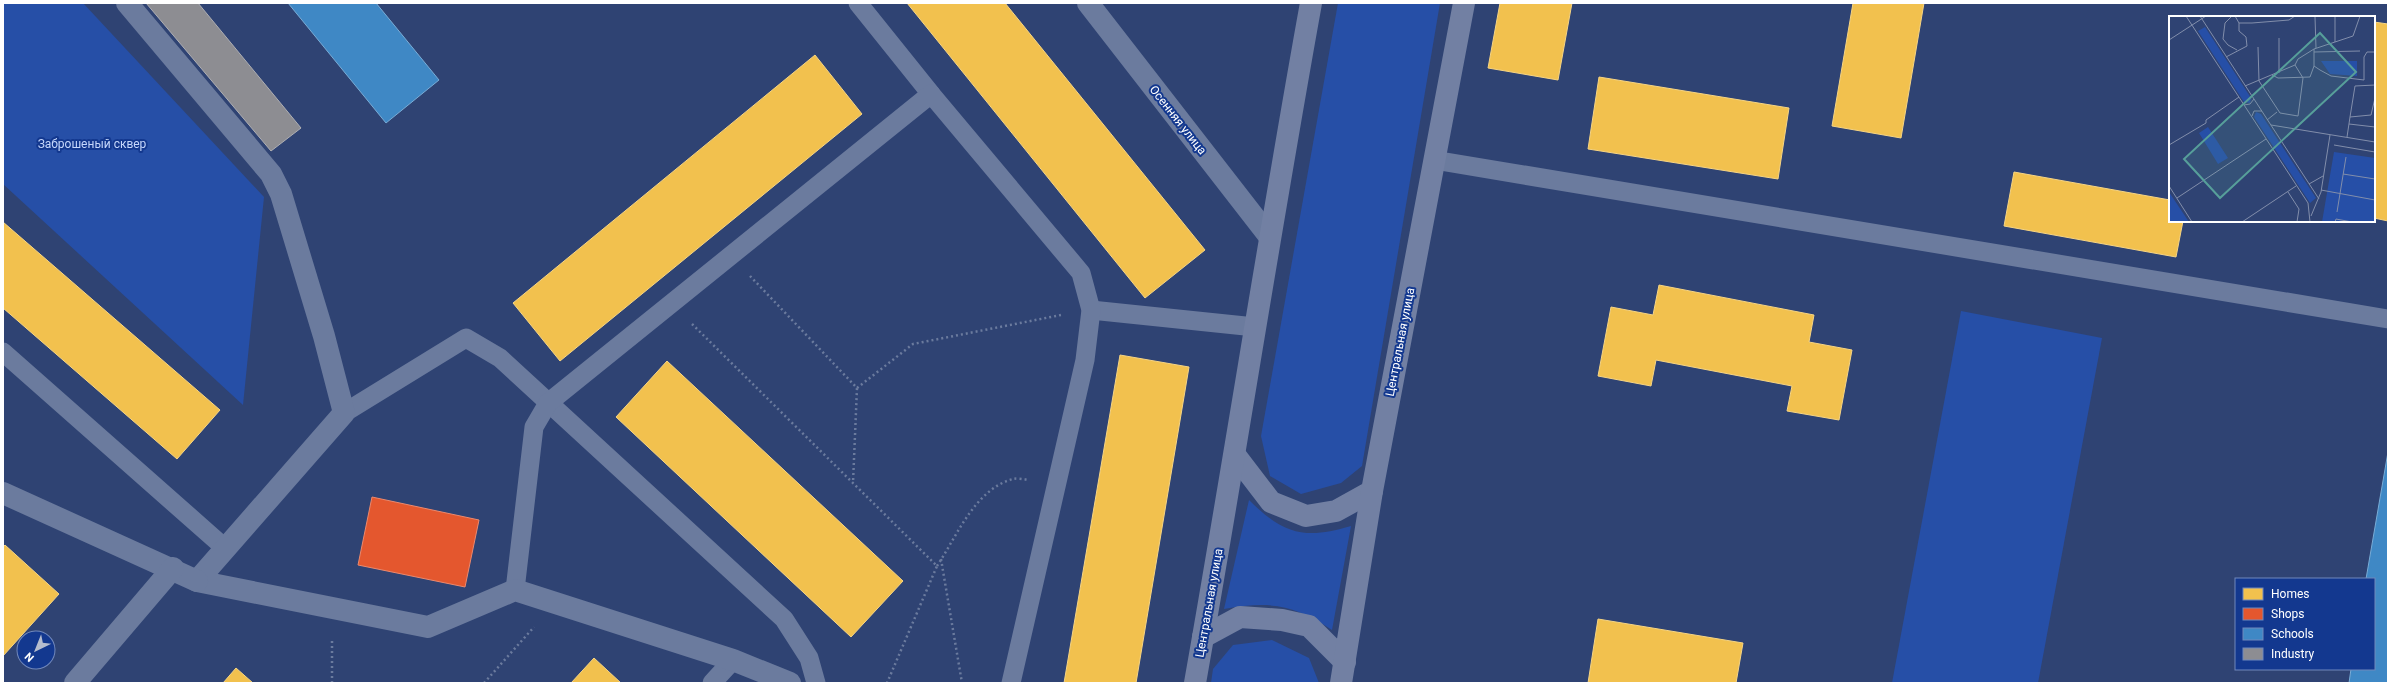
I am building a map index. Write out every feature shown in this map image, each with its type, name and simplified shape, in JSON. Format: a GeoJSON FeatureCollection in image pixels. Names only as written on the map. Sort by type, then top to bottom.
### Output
{"type":"FeatureCollection","features":[{"type":"Feature","properties":{"kind":"street"},"geometry":{"type":"LineString","coordinates":[[127,3],[272,174],[280,194],[322,328],[344,414],[197,581]]}},
{"type":"Feature","properties":{"kind":"street","name":"Осенняя улица"},"geometry":{"type":"LineString","coordinates":[[1088,3],[1269,236]]}},
{"type":"Feature","properties":{"kind":"street","name":"Центральная улица"},"geometry":{"type":"LineString","coordinates":[[1195,683],[1234,456],[1269,236],[1311,3]]}},
{"type":"Feature","properties":{"kind":"street","name":"Центральная улица"},"geometry":{"type":"LineString","coordinates":[[1341,683],[1372,491],[1464,3]]}},
{"type":"Feature","properties":{"kind":"street"},"geometry":{"type":"LineString","coordinates":[[1234,456],[1272,502],[1306,516],[1336,511],[1372,491]]}},
{"type":"Feature","properties":{"kind":"street"},"geometry":{"type":"LineString","coordinates":[[3,493],[173,568],[197,581],[428,627],[515,590],[733,660],[790,683]]}},
{"type":"Feature","properties":{"kind":"street"},"geometry":{"type":"LineString","coordinates":[[75,683],[173,568]]}},
{"type":"Feature","properties":{"kind":"street"},"geometry":{"type":"LineString","coordinates":[[1203,637],[1240,617],[1282,620],[1309,626],[1345,662]]}},
{"type":"Feature","properties":{"kind":"lane"},"geometry":{"type":"LineString","coordinates":[[858,3],[931,94],[1081,273],[1091,310],[1085,360],[1011,683]]}},
{"type":"Feature","properties":{"kind":"lane"},"geometry":{"type":"LineString","coordinates":[[515,590],[534,427],[548,402],[931,94]]}},
{"type":"Feature","properties":{"kind":"lane"},"geometry":{"type":"LineString","coordinates":[[1434,160],[2388,319]]}},
{"type":"Feature","properties":{"kind":"lane"},"geometry":{"type":"LineString","coordinates":[[1091,310],[1255,327]]}},
{"type":"Feature","properties":{"kind":"lane"},"geometry":{"type":"LineString","coordinates":[[344,414],[466,338],[500,358],[784,619],[809,658],[816,683]]}},
{"type":"Feature","properties":{"kind":"lane"},"geometry":{"type":"LineString","coordinates":[[3,352],[226,549]]}},
{"type":"Feature","properties":{"kind":"lane"},"geometry":{"type":"LineString","coordinates":[[712,683],[733,660]]}},
{"type":"Feature","properties":{"kind":"path"},"geometry":{"type":"LineString","coordinates":[[731,256],[858,388],[853,484]]}},
{"type":"Feature","properties":{"kind":"path"},"geometry":{"type":"LineString","coordinates":[[671,304],[937,566]]}},
{"type":"Feature","properties":{"kind":"path"},"geometry":{"type":"LineString","coordinates":[[858,388],[913,344],[1091,310]]}},
{"type":"Feature","properties":{"kind":"path"},"geometry":{"type":"LineString","coordinates":[[887,683],[937,566],[973,508],[991,489],[1014,478],[1057,483]]}},
{"type":"Feature","properties":{"kind":"path"},"geometry":{"type":"LineString","coordinates":[[941,559],[962,683]]}},
{"type":"Feature","properties":{"kind":"path"},"geometry":{"type":"LineString","coordinates":[[484,683],[556,603]]}},
{"type":"Feature","properties":{"kind":"path"},"geometry":{"type":"LineString","coordinates":[[332,683],[333,608]]}},
{"type":"Feature","properties":{"kind":"green space","name":"Заброшеный сквер"},"geometry":{"type":"Polygon","coordinates":[[[3,3],[83,3],[264,197],[243,405],[3,184],[3,3]]]}},
{"type":"Feature","properties":{"kind":"green space"},"geometry":{"type":"Polygon","coordinates":[[[1338,3],[1440,3],[1362,466],[1341,483],[1301,494],[1270,476],[1261,436],[1338,3]]]}},
{"type":"Feature","properties":{"kind":"green space"},"geometry":{"type":"Polygon","coordinates":[[[1961,311],[2102,338],[2038,683],[1892,683],[1961,311]]]}},
{"type":"Feature","properties":{"kind":"green space"},"geometry":{"type":"Polygon","coordinates":[[[1249,500],[1273,520],[1284,527],[1296,531],[1320,533],[1351,526],[1332,630],[1305,615],[1281,607],[1255,605],[1224,609],[1249,500]]]}},
{"type":"Feature","properties":{"kind":"green space"},"geometry":{"type":"Polygon","coordinates":[[[1272,640],[1309,658],[1319,683],[1211,683],[1213,669],[1233,645],[1272,640]]]}},
{"type":"Feature","properties":{"kind":"building: Homes"},"geometry":{"type":"Polygon","coordinates":[[[907,3],[1005,3],[1205,250],[1145,298],[907,3]]]}},
{"type":"Feature","properties":{"kind":"building: Homes"},"geometry":{"type":"Polygon","coordinates":[[[1500,3],[1572,3],[1558,80],[1488,68],[1500,3]]]}},
{"type":"Feature","properties":{"kind":"building: Homes"},"geometry":{"type":"Polygon","coordinates":[[[1853,3],[1924,3],[1901,138],[1832,126],[1853,3]]]}},
{"type":"Feature","properties":{"kind":"building: Homes"},"geometry":{"type":"Polygon","coordinates":[[[2375,22],[2388,24],[2388,221],[2375,218],[2375,22]]]}},
{"type":"Feature","properties":{"kind":"building: Homes"},"geometry":{"type":"Polygon","coordinates":[[[815,55],[862,114],[560,361],[513,303],[815,55]]]}},
{"type":"Feature","properties":{"kind":"building: Homes"},"geometry":{"type":"Polygon","coordinates":[[[1599,77],[1789,108],[1778,179],[1588,149],[1599,77]]]}},
{"type":"Feature","properties":{"kind":"building: Homes"},"geometry":{"type":"Polygon","coordinates":[[[2014,172],[2169,200],[2169,222],[2183,222],[2176,257],[2004,226],[2014,172]]]}},
{"type":"Feature","properties":{"kind":"building: Homes"},"geometry":{"type":"Polygon","coordinates":[[[3,222],[220,410],[177,459],[3,308],[3,222]]]}},
{"type":"Feature","properties":{"kind":"building: Homes"},"geometry":{"type":"Polygon","coordinates":[[[1659,285],[1814,315],[1809,342],[1852,350],[1839,420],[1787,411],[1792,386],[1656,360],[1651,386],[1598,376],[1611,307],[1653,315],[1659,285]]]}},
{"type":"Feature","properties":{"kind":"building: Homes"},"geometry":{"type":"Polygon","coordinates":[[[1120,355],[1189,367],[1136,683],[1064,683],[1120,355]]]}},
{"type":"Feature","properties":{"kind":"building: Homes"},"geometry":{"type":"Polygon","coordinates":[[[667,361],[903,581],[851,637],[616,417],[667,361]]]}},
{"type":"Feature","properties":{"kind":"building: Homes"},"geometry":{"type":"Polygon","coordinates":[[[5,545],[59,594],[26,630],[16,630],[16,642],[3,656],[3,547],[5,545]]]}},
{"type":"Feature","properties":{"kind":"building: Homes"},"geometry":{"type":"Polygon","coordinates":[[[1598,619],[1743,643],[1736,683],[1588,683],[1598,619]]]}},
{"type":"Feature","properties":{"kind":"building: Homes"},"geometry":{"type":"Polygon","coordinates":[[[594,658],[621,683],[571,683],[594,658]]]}},
{"type":"Feature","properties":{"kind":"building: Homes"},"geometry":{"type":"Polygon","coordinates":[[[236,668],[253,683],[223,683],[236,668]]]}},
{"type":"Feature","properties":{"kind":"building: Shops"},"geometry":{"type":"Polygon","coordinates":[[[372,497],[479,520],[465,587],[358,565],[372,497]]]}},
{"type":"Feature","properties":{"kind":"building: Schools"},"geometry":{"type":"Polygon","coordinates":[[[288,3],[376,3],[439,80],[386,123],[288,3]]]}},
{"type":"Feature","properties":{"kind":"building: Schools"},"geometry":{"type":"Polygon","coordinates":[[[2388,452],[2388,683],[2349,683],[2351,670],[2375,670],[2375,578],[2366,578],[2388,452]]]}},
{"type":"Feature","properties":{"kind":"building: Industry"},"geometry":{"type":"Polygon","coordinates":[[[146,3],[198,3],[301,128],[271,151],[146,3]]]}}]}
